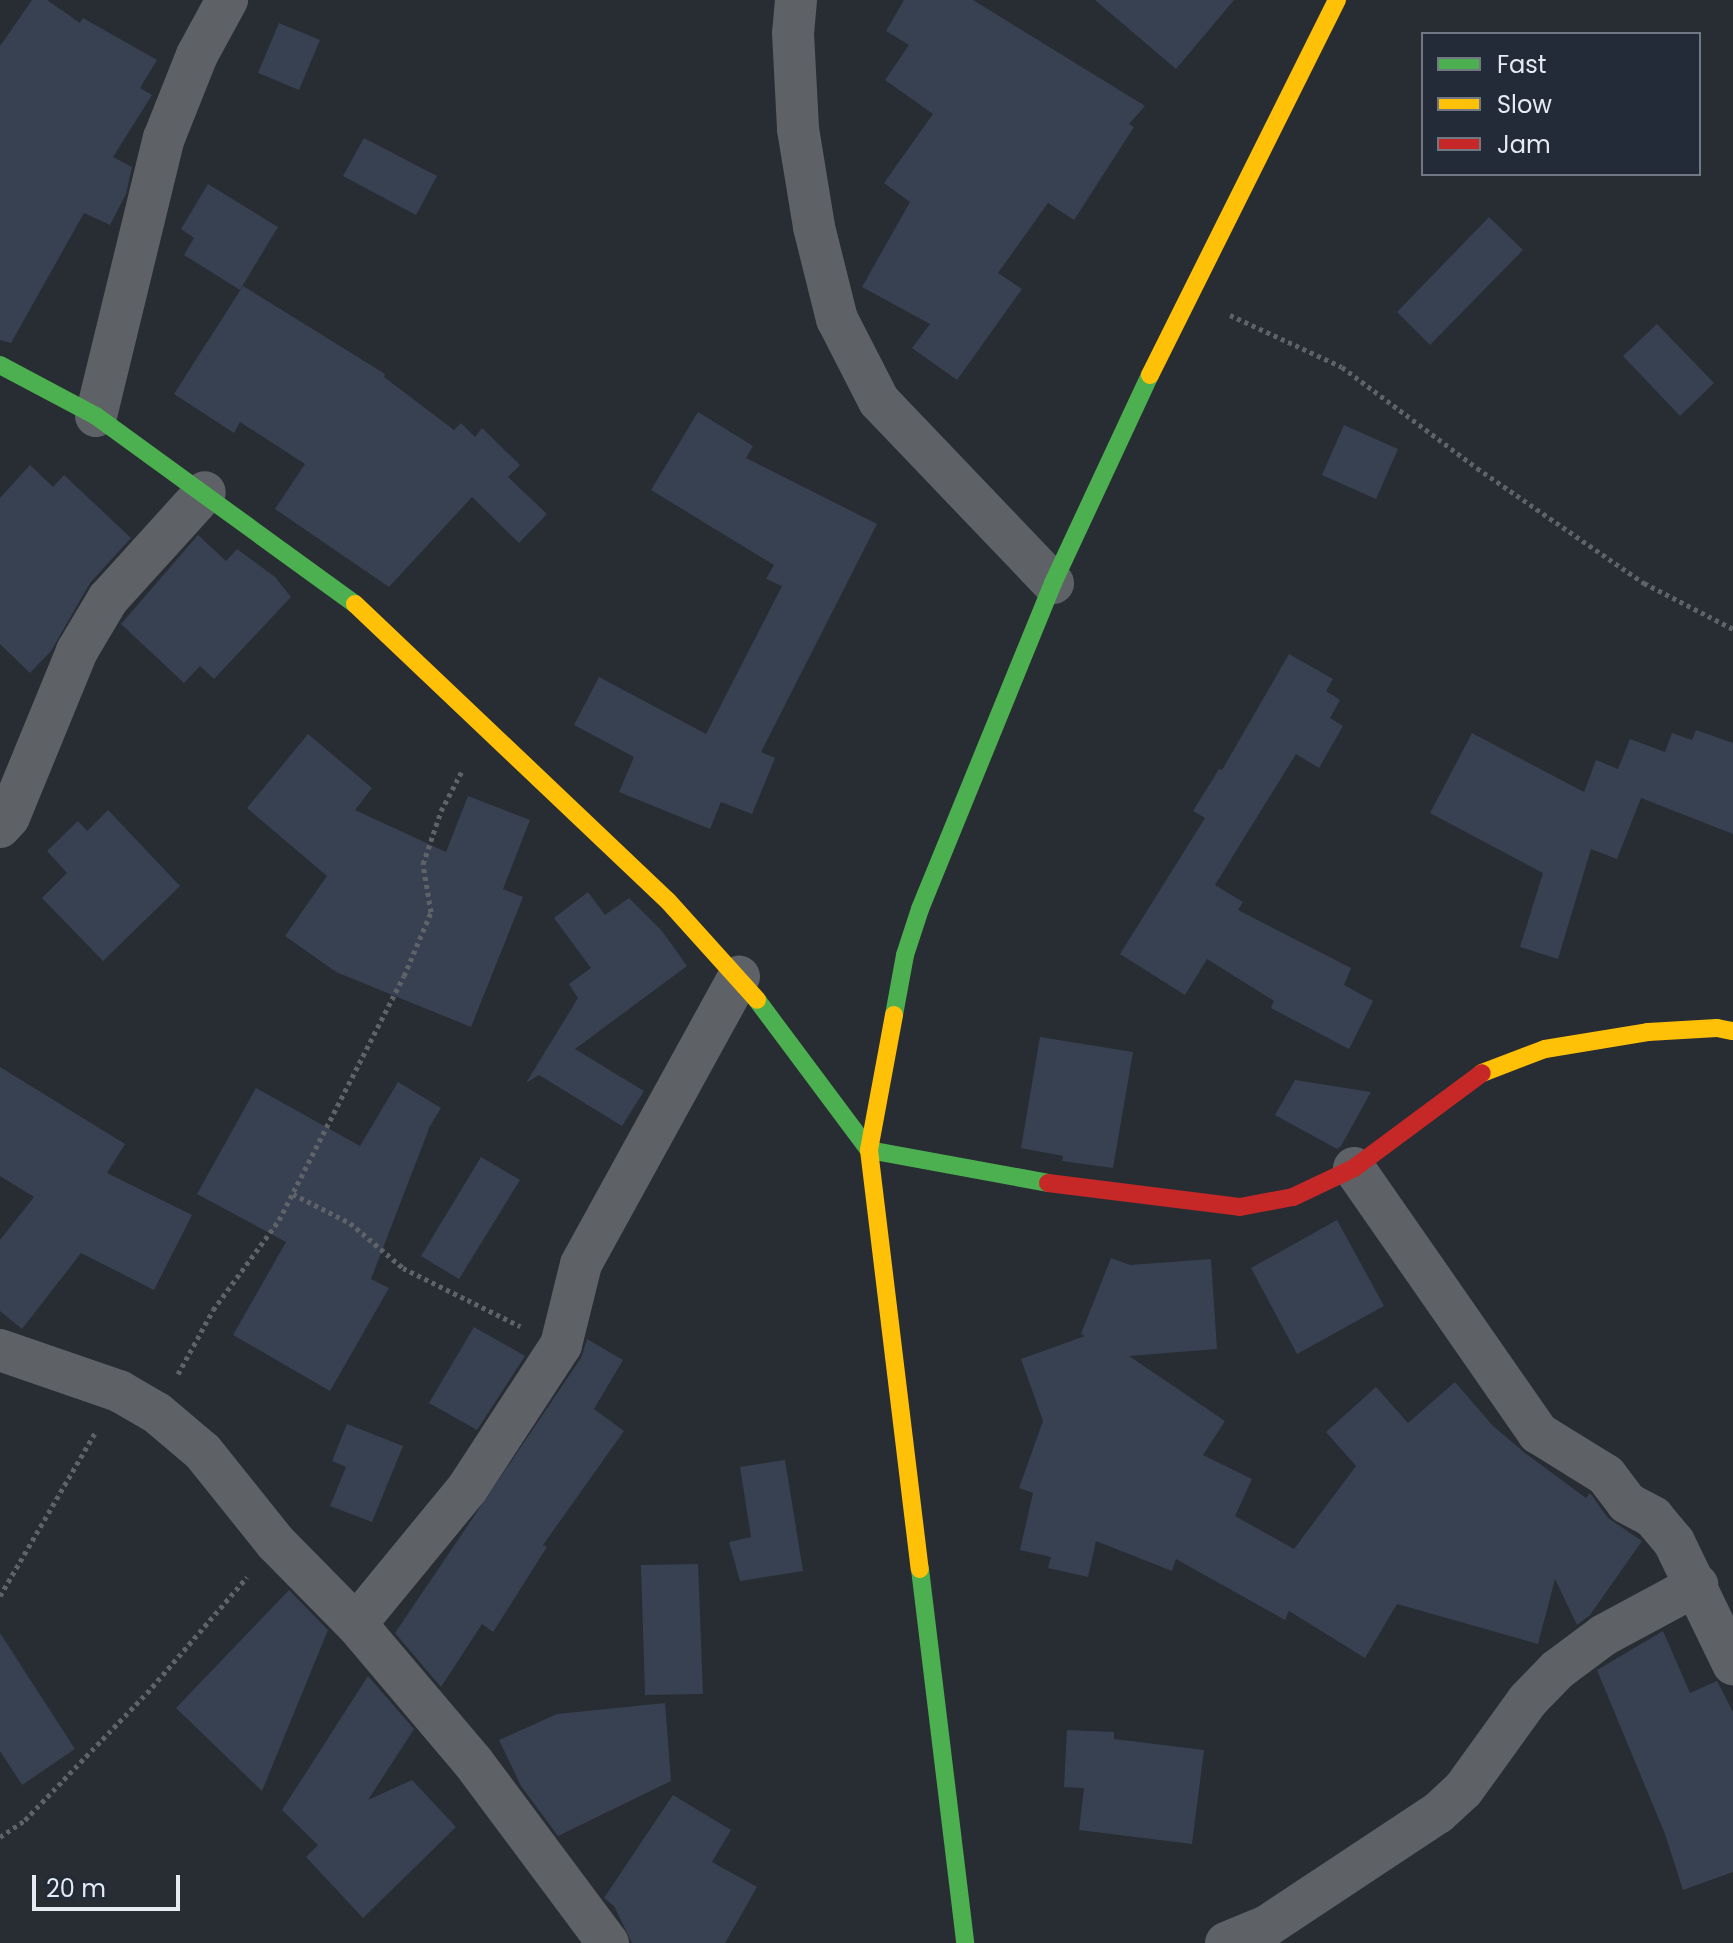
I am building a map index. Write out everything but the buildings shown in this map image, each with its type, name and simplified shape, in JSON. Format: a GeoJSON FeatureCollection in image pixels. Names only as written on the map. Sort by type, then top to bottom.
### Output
{"type":"FeatureCollection","features":[{"type":"Feature","properties":{"kind":"street"},"geometry":{"type":"LineString","coordinates":[[96,416],[164,138],[197,55],[227,0]]}},
{"type":"Feature","properties":{"kind":"street"},"geometry":{"type":"LineString","coordinates":[[796,0],[793,33],[798,129],[814,227],[837,319],[879,401],[1053,583]]}},
{"type":"Feature","properties":{"kind":"street"},"geometry":{"type":"LineString","coordinates":[[965,1943],[869,1150],[905,955],[920,909],[1053,583],[1187,295],[1337,0]]}},
{"type":"Feature","properties":{"kind":"street"},"geometry":{"type":"LineString","coordinates":[[0,365],[96,416],[205,492],[356,605],[668,901],[739,977],[869,1150],[1077,1189],[1240,1207],[1293,1197],[1354,1168],[1479,1074],[1509,1060],[1545,1049],[1648,1032],[1717,1028],[1733,1031]]}},
{"type":"Feature","properties":{"kind":"street"},"geometry":{"type":"LineString","coordinates":[[0,827],[9,817],[77,651],[108,599],[205,492]]}},
{"type":"Feature","properties":{"kind":"street"},"geometry":{"type":"LineString","coordinates":[[356,1624],[467,1489],[561,1345],[581,1264],[739,977]]}},
{"type":"Feature","properties":{"kind":"street"},"geometry":{"type":"LineString","coordinates":[[1354,1168],[1538,1433],[1606,1475],[1627,1503],[1653,1517],[1674,1542],[1733,1664]]}},
{"type":"Feature","properties":{"kind":"street"},"geometry":{"type":"LineString","coordinates":[[0,1350],[119,1391],[157,1413],[203,1452],[276,1543],[356,1624],[473,1762],[608,1943]]}},
{"type":"Feature","properties":{"kind":"street"},"geometry":{"type":"LineString","coordinates":[[1226,1943],[1267,1926],[1438,1813],[1463,1790],[1528,1700],[1557,1670],[1604,1635],[1697,1585]]}},
{"type":"Feature","properties":{"kind":"path"},"geometry":{"type":"LineString","coordinates":[[1187,295],[1342,367],[1477,468],[1644,583],[1733,629]]}},
{"type":"Feature","properties":{"kind":"path"},"geometry":{"type":"LineString","coordinates":[[157,1413],[213,1310],[279,1220],[404,976],[431,912],[423,864],[441,811],[486,728]]}},
{"type":"Feature","properties":{"kind":"path"},"geometry":{"type":"LineString","coordinates":[[293,1194],[350,1223],[403,1268],[561,1345]]}},
{"type":"Feature","properties":{"kind":"path"},"geometry":{"type":"LineString","coordinates":[[0,1596],[119,1391]]}},
{"type":"Feature","properties":{"kind":"path"},"geometry":{"type":"LineString","coordinates":[[0,1837],[25,1820],[147,1693],[276,1543]]}},
{"type":"Feature","properties":{"kind":"traffic: fast"},"geometry":{"type":"LineString","coordinates":[[0,365],[96,416],[355,604]]}},
{"type":"Feature","properties":{"kind":"traffic: fast"},"geometry":{"type":"LineString","coordinates":[[894,1015],[905,955],[920,909],[1053,583],[1150,375]]}},
{"type":"Feature","properties":{"kind":"traffic: fast"},"geometry":{"type":"LineString","coordinates":[[757,1000],[869,1150],[1048,1183]]}},
{"type":"Feature","properties":{"kind":"traffic: fast"},"geometry":{"type":"LineString","coordinates":[[920,1569],[965,1943]]}},
{"type":"Feature","properties":{"kind":"traffic: slow"},"geometry":{"type":"LineString","coordinates":[[1150,375],[1337,0]]}},
{"type":"Feature","properties":{"kind":"traffic: slow"},"geometry":{"type":"LineString","coordinates":[[355,604],[668,901],[757,1000]]}},
{"type":"Feature","properties":{"kind":"traffic: slow"},"geometry":{"type":"LineString","coordinates":[[894,1015],[869,1150],[920,1569]]}},
{"type":"Feature","properties":{"kind":"traffic: slow"},"geometry":{"type":"LineString","coordinates":[[1482,1073],[1545,1049],[1648,1032],[1717,1028],[1733,1031]]}},
{"type":"Feature","properties":{"kind":"traffic: jam"},"geometry":{"type":"LineString","coordinates":[[1048,1183],[1240,1207],[1293,1197],[1354,1168],[1482,1073]]}}]}
